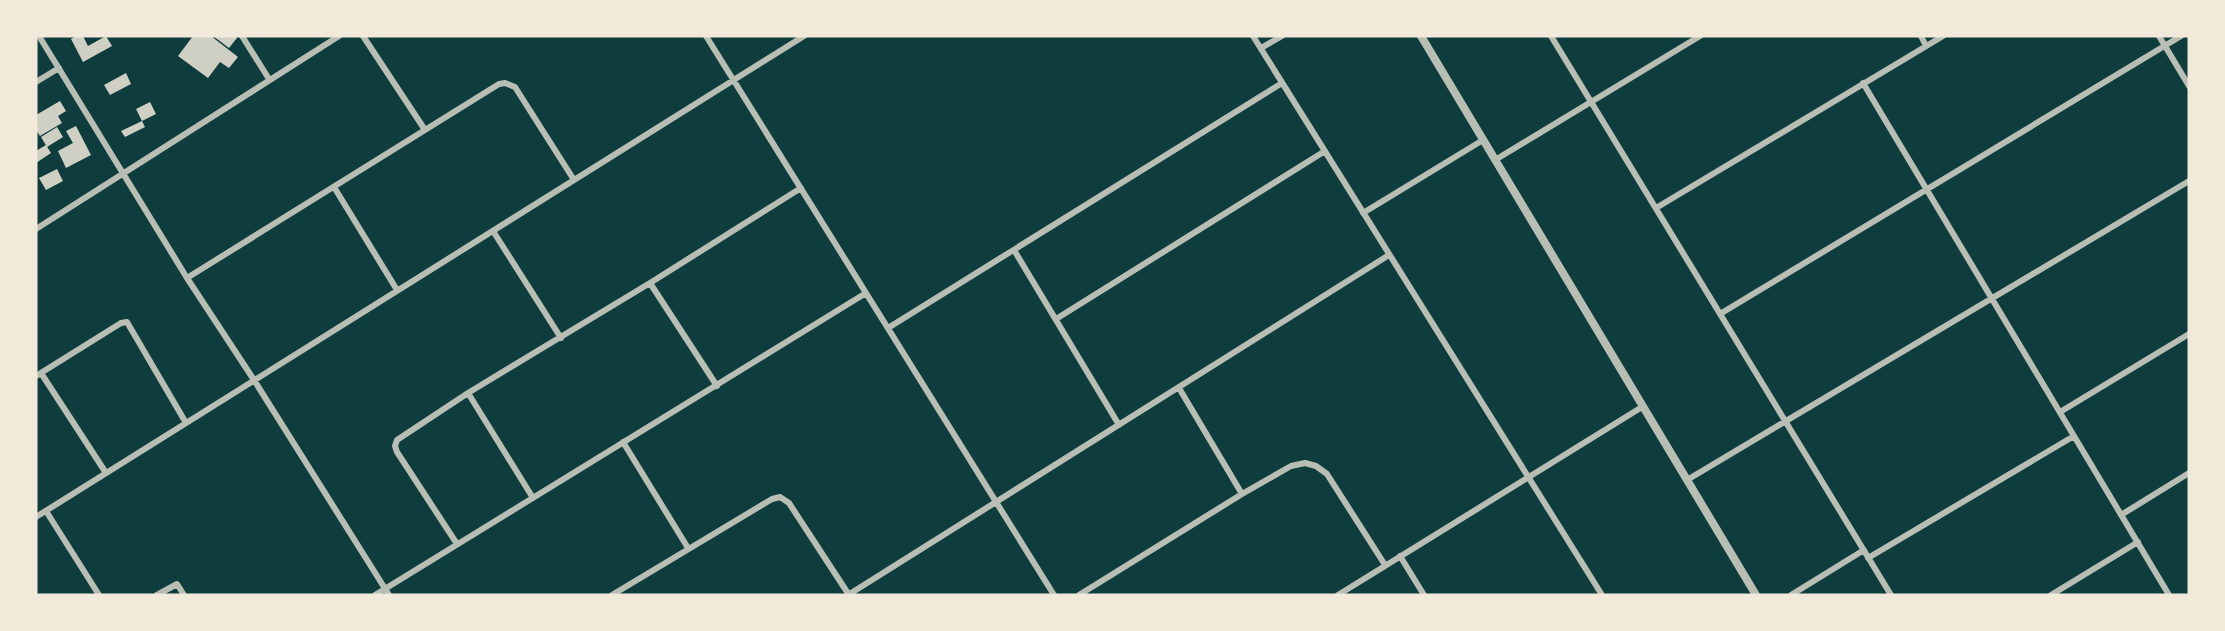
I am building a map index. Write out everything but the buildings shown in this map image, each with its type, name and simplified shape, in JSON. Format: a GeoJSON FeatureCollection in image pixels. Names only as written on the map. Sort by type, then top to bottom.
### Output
{"type":"FeatureCollection","features":[{"type":"Feature","properties":{"kind":"street"},"geometry":{"type":"LineString","coordinates":[[39,36],[187,278],[387,592]]}},
{"type":"Feature","properties":{"kind":"street"},"geometry":{"type":"LineString","coordinates":[[242,36],[269,79]]}},
{"type":"Feature","properties":{"kind":"street"},"geometry":{"type":"LineString","coordinates":[[36,229],[339,36]]}},
{"type":"Feature","properties":{"kind":"street"},"geometry":{"type":"LineString","coordinates":[[363,36],[425,130]]}},
{"type":"Feature","properties":{"kind":"street"},"geometry":{"type":"LineString","coordinates":[[706,36],[1054,595]]}},
{"type":"Feature","properties":{"kind":"street"},"geometry":{"type":"LineString","coordinates":[[36,517],[804,36]]}},
{"type":"Feature","properties":{"kind":"street"},"geometry":{"type":"LineString","coordinates":[[1253,36],[1602,595]]}},
{"type":"Feature","properties":{"kind":"street"},"geometry":{"type":"LineString","coordinates":[[1261,48],[1282,36]]}},
{"type":"Feature","properties":{"kind":"street"},"geometry":{"type":"LineString","coordinates":[[1421,36],[1756,595]]}},
{"type":"Feature","properties":{"kind":"street"},"geometry":{"type":"LineString","coordinates":[[1551,36],[1891,595]]}},
{"type":"Feature","properties":{"kind":"street"},"geometry":{"type":"LineString","coordinates":[[1495,160],[1700,36]]}},
{"type":"Feature","properties":{"kind":"street"},"geometry":{"type":"LineString","coordinates":[[1920,36],[1926,46]]}},
{"type":"Feature","properties":{"kind":"street"},"geometry":{"type":"LineString","coordinates":[[1656,208],[1943,36]]}},
{"type":"Feature","properties":{"kind":"street"},"geometry":{"type":"LineString","coordinates":[[2159,36],[2189,86]]}},
{"type":"Feature","properties":{"kind":"street"},"geometry":{"type":"LineString","coordinates":[[1720,314],[2181,36]]}},
{"type":"Feature","properties":{"kind":"street"},"geometry":{"type":"LineString","coordinates":[[36,82],[58,68]]}},
{"type":"Feature","properties":{"kind":"street"},"geometry":{"type":"LineString","coordinates":[[888,328],[1282,83]]}},
{"type":"Feature","properties":{"kind":"street"},"geometry":{"type":"LineString","coordinates":[[1863,83],[2169,595]]}},
{"type":"Feature","properties":{"kind":"street"},"geometry":{"type":"LineString","coordinates":[[187,278],[499,84],[511,84],[574,180]]}},
{"type":"Feature","properties":{"kind":"street"},"geometry":{"type":"LineString","coordinates":[[1363,213],[1483,140]]}},
{"type":"Feature","properties":{"kind":"street"},"geometry":{"type":"LineString","coordinates":[[1056,319],[1325,151]]}},
{"type":"Feature","properties":{"kind":"street"},"geometry":{"type":"LineString","coordinates":[[1687,480],[2189,181]]}},
{"type":"Feature","properties":{"kind":"street"},"geometry":{"type":"LineString","coordinates":[[334,187],[397,290]]}},
{"type":"Feature","properties":{"kind":"street"},"geometry":{"type":"LineString","coordinates":[[457,544],[395,446],[397,440],[468,393],[561,338],[801,188]]}},
{"type":"Feature","properties":{"kind":"street"},"geometry":{"type":"LineString","coordinates":[[493,231],[561,338]]}},
{"type":"Feature","properties":{"kind":"street"},"geometry":{"type":"LineString","coordinates":[[1014,250],[1119,425]]}},
{"type":"Feature","properties":{"kind":"street"},"geometry":{"type":"LineString","coordinates":[[612,595],[772,499],[780,497],[789,503],[848,595],[1389,255]]}},
{"type":"Feature","properties":{"kind":"street"},"geometry":{"type":"LineString","coordinates":[[650,283],[717,386]]}},
{"type":"Feature","properties":{"kind":"street"},"geometry":{"type":"LineString","coordinates":[[375,595],[387,592],[457,544],[866,293]]}},
{"type":"Feature","properties":{"kind":"street"},"geometry":{"type":"LineString","coordinates":[[106,473],[38,374],[122,323],[128,322],[186,423]]}},
{"type":"Feature","properties":{"kind":"street"},"geometry":{"type":"LineString","coordinates":[[2060,412],[2189,334]]}},
{"type":"Feature","properties":{"kind":"street"},"geometry":{"type":"LineString","coordinates":[[1179,388],[1242,494]]}},
{"type":"Feature","properties":{"kind":"street"},"geometry":{"type":"LineString","coordinates":[[468,393],[533,498]]}},
{"type":"Feature","properties":{"kind":"street"},"geometry":{"type":"LineString","coordinates":[[1338,595],[1642,406]]}},
{"type":"Feature","properties":{"kind":"street"},"geometry":{"type":"LineString","coordinates":[[1868,558],[2074,436]]}},
{"type":"Feature","properties":{"kind":"street"},"geometry":{"type":"LineString","coordinates":[[623,442],[688,548]]}},
{"type":"Feature","properties":{"kind":"street"},"geometry":{"type":"LineString","coordinates":[[1078,595],[1242,494],[1291,466],[1305,463],[1316,466],[1327,474],[1385,565]]}},
{"type":"Feature","properties":{"kind":"street"},"geometry":{"type":"LineString","coordinates":[[2121,515],[2189,473]]}},
{"type":"Feature","properties":{"kind":"street"},"geometry":{"type":"LineString","coordinates":[[46,511],[99,595]]}},
{"type":"Feature","properties":{"kind":"street"},"geometry":{"type":"LineString","coordinates":[[2051,595],[2138,542]]}},
{"type":"Feature","properties":{"kind":"street"},"geometry":{"type":"LineString","coordinates":[[1791,595],[1864,550]]}},
{"type":"Feature","properties":{"kind":"street"},"geometry":{"type":"LineString","coordinates":[[1400,556],[1424,595]]}},
{"type":"Feature","properties":{"kind":"street"},"geometry":{"type":"LineString","coordinates":[[157,595],[177,584],[184,595]]}}]}
